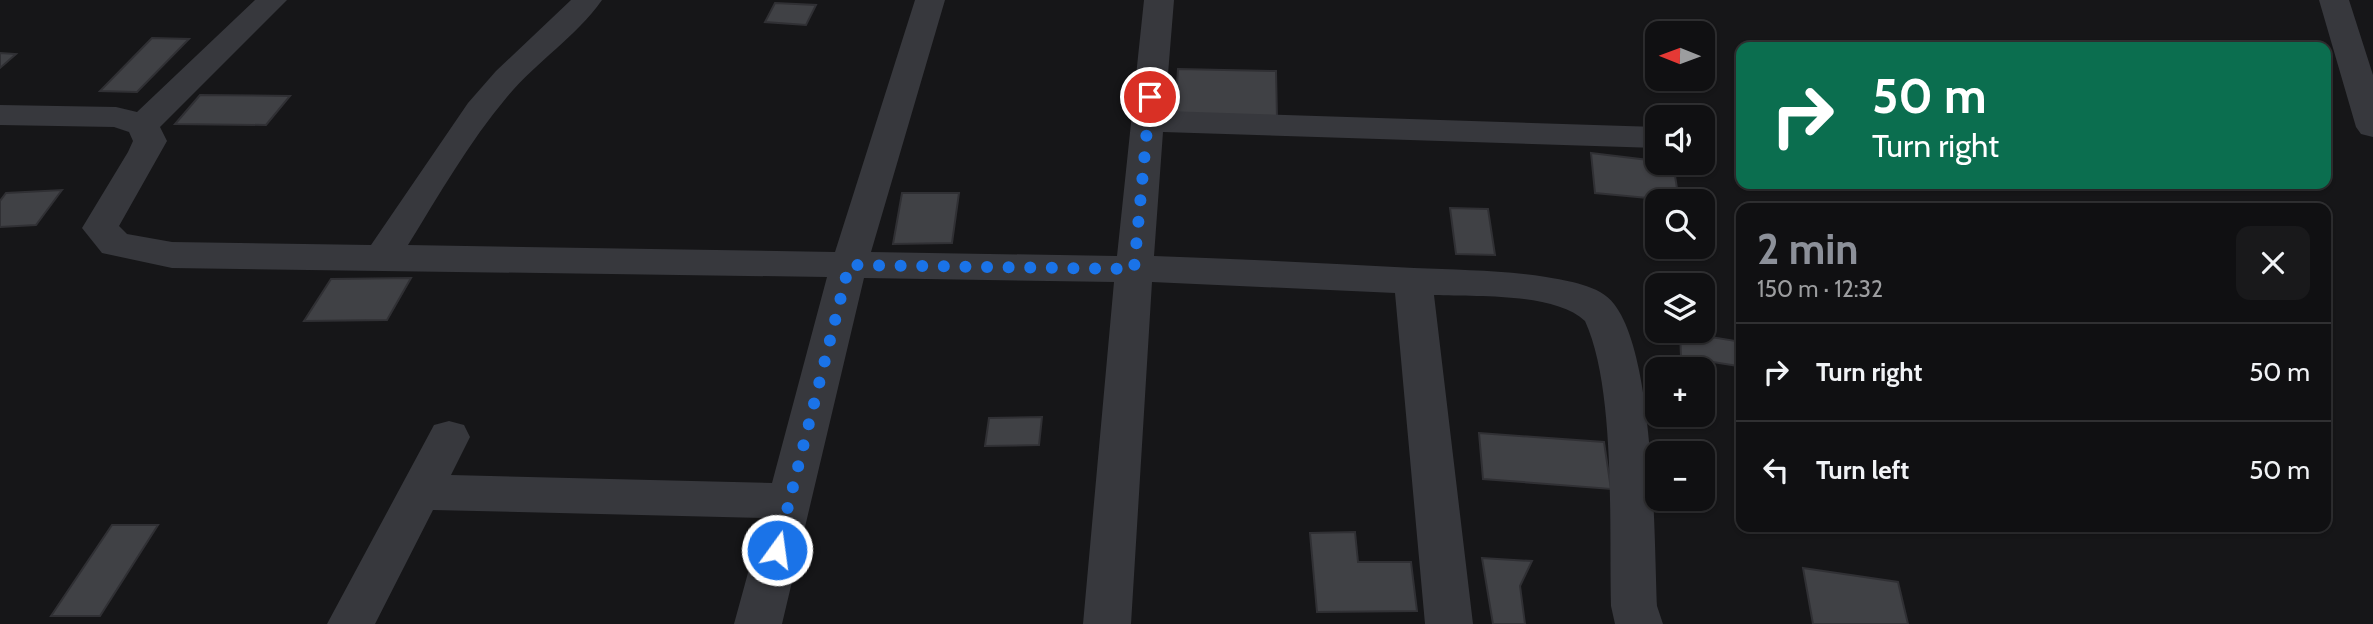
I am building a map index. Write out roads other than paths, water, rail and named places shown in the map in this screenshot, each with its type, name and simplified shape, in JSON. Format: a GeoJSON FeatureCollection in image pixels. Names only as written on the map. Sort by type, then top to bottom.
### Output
{"type":"FeatureCollection","features":[{"type":"Feature","properties":{"kind":"street"},"geometry":{"type":"LineString","coordinates":[[143,125],[272,0]]}},
{"type":"Feature","properties":{"kind":"street"},"geometry":{"type":"LineString","coordinates":[[381,258],[495,91],[521,62],[562,27],[587,0]]}},
{"type":"Feature","properties":{"kind":"street"},"geometry":{"type":"LineString","coordinates":[[758,624],[849,265],[930,0]]}},
{"type":"Feature","properties":{"kind":"street"},"geometry":{"type":"LineString","coordinates":[[1107,624],[1134,269],[1159,0]]}},
{"type":"Feature","properties":{"kind":"street"},"geometry":{"type":"LineString","coordinates":[[2334,0],[2373,127]]}},
{"type":"Feature","properties":{"kind":"street"},"geometry":{"type":"LineString","coordinates":[[0,115],[116,117],[143,125],[150,141],[145,158],[123,186],[100,228],[115,244],[172,255],[1134,269],[1413,281],[1532,289],[1566,294],[1588,303],[1600,313],[1609,327],[1615,351],[1625,425],[1634,606],[1639,624]]}},
{"type":"Feature","properties":{"kind":"street"},"geometry":{"type":"LineString","coordinates":[[1148,121],[1645,137]]}},
{"type":"Feature","properties":{"kind":"street"},"geometry":{"type":"LineString","coordinates":[[1413,281],[1449,624]]}},
{"type":"Feature","properties":{"kind":"street"},"geometry":{"type":"LineString","coordinates":[[351,624],[449,437]]}},
{"type":"Feature","properties":{"kind":"street"},"geometry":{"type":"LineString","coordinates":[[419,492],[789,501]]}}]}
